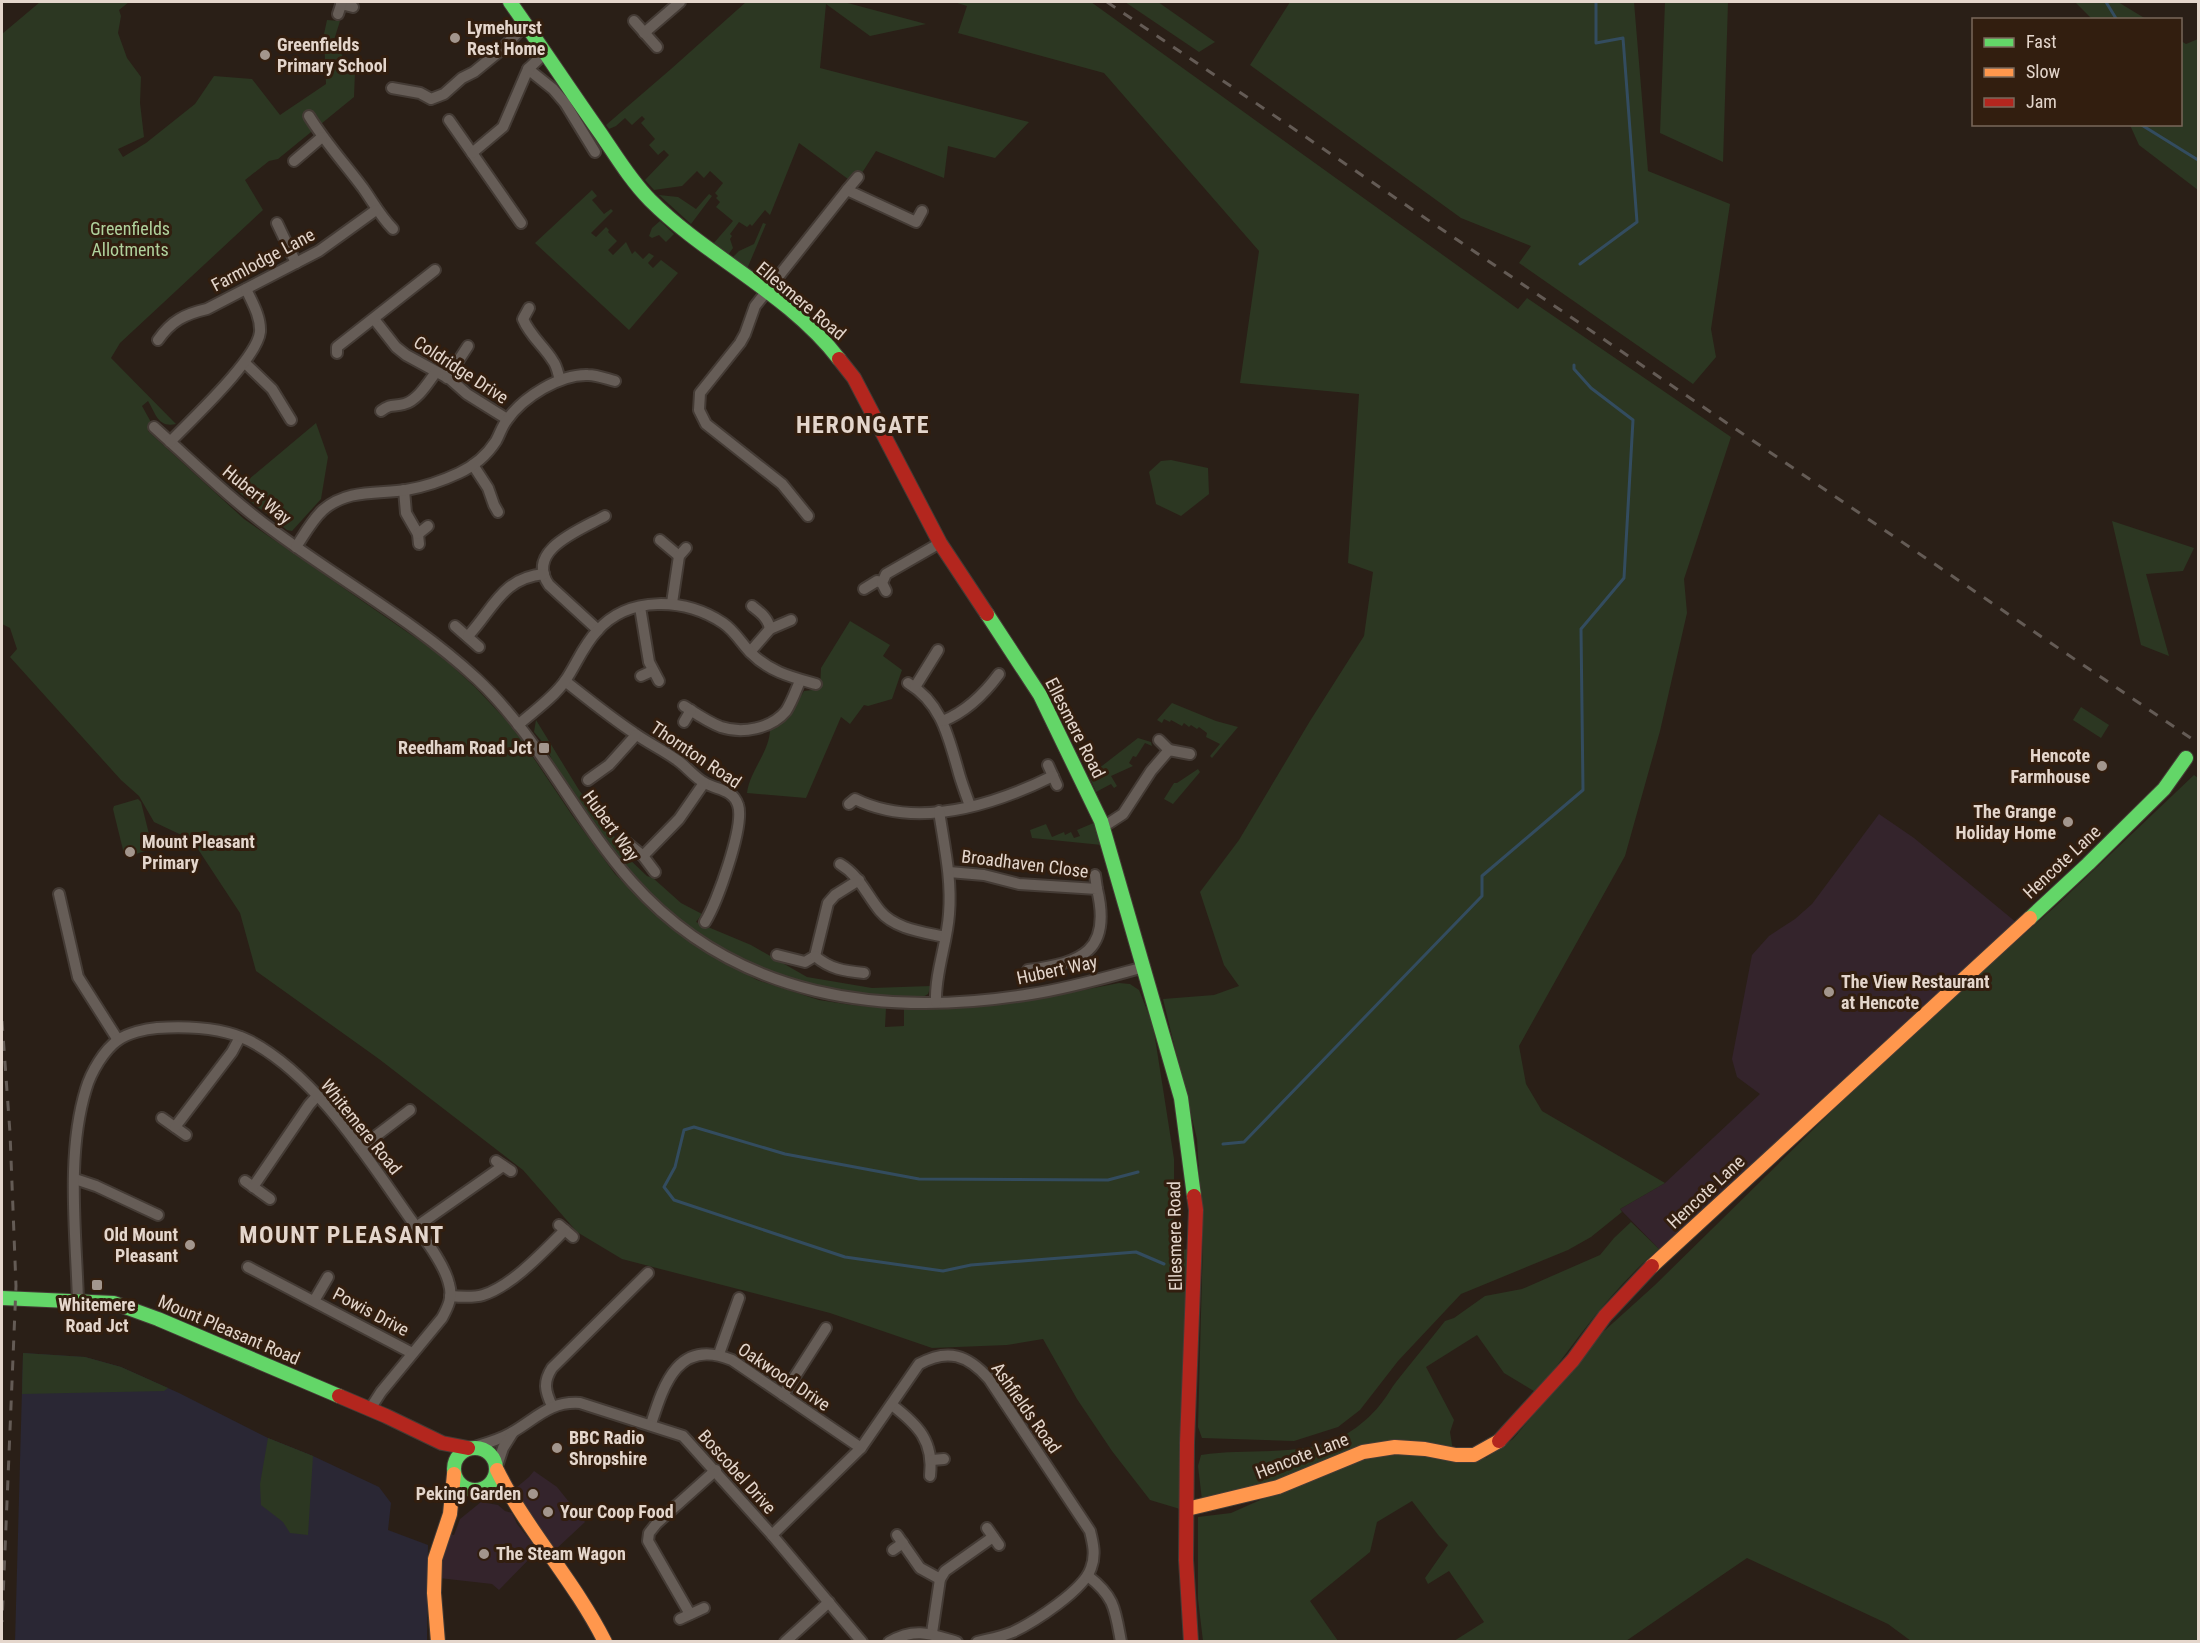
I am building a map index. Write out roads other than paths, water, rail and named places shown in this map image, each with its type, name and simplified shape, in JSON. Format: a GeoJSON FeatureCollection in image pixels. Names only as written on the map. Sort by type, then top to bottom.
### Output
{"type":"FeatureCollection","features":[{"type":"Feature","properties":{"kind":"street"},"geometry":{"type":"LineString","coordinates":[[644,33],[680,2]]}},
{"type":"Feature","properties":{"kind":"street","name":"Ellesmere Road"},"geometry":{"type":"LineString","coordinates":[[515,3],[526,24],[609,146],[648,197],[702,246],[826,341],[839,356],[854,378],[940,543],[1040,695],[1103,827],[1181,1098],[1196,1210],[1187,1443],[1186,1560],[1191,1641]]}},
{"type":"Feature","properties":{"kind":"street"},"geometry":{"type":"LineString","coordinates":[[340,6],[353,7]]}},
{"type":"Feature","properties":{"kind":"street"},"geometry":{"type":"LineString","coordinates":[[634,21],[657,47]]}},
{"type":"Feature","properties":{"kind":"street"},"geometry":{"type":"LineString","coordinates":[[392,88],[420,93],[431,99],[444,94],[501,50],[526,24]]}},
{"type":"Feature","properties":{"kind":"street"},"geometry":{"type":"LineString","coordinates":[[472,153],[503,127],[528,69],[545,52]]}},
{"type":"Feature","properties":{"kind":"street"},"geometry":{"type":"LineString","coordinates":[[528,69],[559,96],[595,152]]}},
{"type":"Feature","properties":{"kind":"street"},"geometry":{"type":"LineString","coordinates":[[309,116],[321,137],[393,229]]}},
{"type":"Feature","properties":{"kind":"street"},"geometry":{"type":"LineString","coordinates":[[449,120],[521,223]]}},
{"type":"Feature","properties":{"kind":"street"},"geometry":{"type":"LineString","coordinates":[[294,160],[321,137]]}},
{"type":"Feature","properties":{"kind":"street"},"geometry":{"type":"LineString","coordinates":[[808,516],[782,484],[706,424],[698,402],[700,393],[746,334],[755,306],[858,177]]}},
{"type":"Feature","properties":{"kind":"street"},"geometry":{"type":"LineString","coordinates":[[847,190],[914,226],[922,211]]}},
{"type":"Feature","properties":{"kind":"street","name":"Farmlodge Lane"},"geometry":{"type":"LineString","coordinates":[[159,333],[188,313],[207,309],[319,251],[376,210]]}},
{"type":"Feature","properties":{"kind":"street"},"geometry":{"type":"LineString","coordinates":[[277,223],[296,263]]}},
{"type":"Feature","properties":{"kind":"street"},"geometry":{"type":"LineString","coordinates":[[337,353],[337,347],[435,270]]}},
{"type":"Feature","properties":{"kind":"street"},"geometry":{"type":"LineString","coordinates":[[170,442],[245,363],[257,344],[260,333],[259,321],[246,289]]}},
{"type":"Feature","properties":{"kind":"street"},"geometry":{"type":"LineString","coordinates":[[529,308],[520,319],[553,361],[560,380]]}},
{"type":"Feature","properties":{"kind":"street","name":"Coldridge Drive"},"geometry":{"type":"LineString","coordinates":[[374,319],[396,347],[507,419]]}},
{"type":"Feature","properties":{"kind":"street"},"geometry":{"type":"LineString","coordinates":[[447,378],[468,346]]}},
{"type":"Feature","properties":{"kind":"street"},"geometry":{"type":"LineString","coordinates":[[245,363],[272,388],[274,404],[291,420]]}},
{"type":"Feature","properties":{"kind":"street"},"geometry":{"type":"LineString","coordinates":[[386,403],[403,405],[413,400],[435,372]]}},
{"type":"Feature","properties":{"kind":"street"},"geometry":{"type":"LineString","coordinates":[[296,547],[324,510],[342,498],[366,492],[404,490],[446,479],[473,465],[496,440],[507,419],[534,393],[560,380],[588,375],[609,383]]}},
{"type":"Feature","properties":{"kind":"street","name":"Hubert Way"},"geometry":{"type":"LineString","coordinates":[[154,427],[230,496],[296,547],[444,649],[480,682],[518,725],[605,848],[632,882],[656,907],[706,945],[748,968],[772,979],[809,990],[864,1001],[889,1003],[968,1002],[1034,994],[1144,967]]}},
{"type":"Feature","properties":{"kind":"street"},"geometry":{"type":"LineString","coordinates":[[473,465],[488,488],[493,509]]}},
{"type":"Feature","properties":{"kind":"street"},"geometry":{"type":"LineString","coordinates":[[404,490],[406,513],[419,539],[428,526]]}},
{"type":"Feature","properties":{"kind":"street"},"geometry":{"type":"LineString","coordinates":[[598,630],[549,585],[544,573],[544,561],[550,549],[557,543],[605,516]]}},
{"type":"Feature","properties":{"kind":"street"},"geometry":{"type":"LineString","coordinates":[[660,540],[682,552],[672,603]]}},
{"type":"Feature","properties":{"kind":"street"},"geometry":{"type":"LineString","coordinates":[[864,589],[877,581],[884,587],[886,574],[940,543]]}},
{"type":"Feature","properties":{"kind":"street"},"geometry":{"type":"LineString","coordinates":[[468,636],[512,584],[527,576],[544,573]]}},
{"type":"Feature","properties":{"kind":"street"},"geometry":{"type":"LineString","coordinates":[[518,725],[565,681],[586,644],[598,630],[619,615],[640,607],[672,603],[699,610],[716,618],[736,634],[750,652],[765,665],[800,681],[816,684]]}},
{"type":"Feature","properties":{"kind":"street"},"geometry":{"type":"LineString","coordinates":[[752,606],[764,615],[770,629]]}},
{"type":"Feature","properties":{"kind":"street"},"geometry":{"type":"LineString","coordinates":[[640,607],[649,662],[659,681]]}},
{"type":"Feature","properties":{"kind":"street"},"geometry":{"type":"LineString","coordinates":[[750,652],[770,629],[791,620]]}},
{"type":"Feature","properties":{"kind":"street"},"geometry":{"type":"LineString","coordinates":[[455,626],[479,647]]}},
{"type":"Feature","properties":{"kind":"street"},"geometry":{"type":"LineString","coordinates":[[938,650],[912,685],[935,706],[943,721],[970,806]]}},
{"type":"Feature","properties":{"kind":"street"},"geometry":{"type":"LineString","coordinates":[[641,676],[652,671]]}},
{"type":"Feature","properties":{"kind":"street"},"geometry":{"type":"LineString","coordinates":[[943,721],[956,716],[1000,679]]}},
{"type":"Feature","properties":{"kind":"street","name":"Thornton Road"},"geometry":{"type":"LineString","coordinates":[[565,681],[636,735],[676,759],[704,783],[729,793],[737,801],[738,825],[722,884],[712,911],[705,922]]}},
{"type":"Feature","properties":{"kind":"street"},"geometry":{"type":"LineString","coordinates":[[684,722],[687,708],[723,728],[762,727],[785,712],[800,681]]}},
{"type":"Feature","properties":{"kind":"street"},"geometry":{"type":"LineString","coordinates":[[588,780],[613,761],[636,735]]}},
{"type":"Feature","properties":{"kind":"street"},"geometry":{"type":"LineString","coordinates":[[1158,740],[1169,750],[1190,754]]}},
{"type":"Feature","properties":{"kind":"street"},"geometry":{"type":"LineString","coordinates":[[1103,827],[1123,814],[1151,771],[1169,750]]}},
{"type":"Feature","properties":{"kind":"street","name":"Hencote Lane"},"geometry":{"type":"LineString","coordinates":[[1187,1509],[1278,1487],[1363,1452],[1395,1447],[1425,1449],[1456,1455],[1474,1455],[1504,1437],[1573,1360],[1605,1316],[1644,1274],[2088,864],[2164,789],[2186,758]]}},
{"type":"Feature","properties":{"kind":"street"},"geometry":{"type":"LineString","coordinates":[[849,804],[855,800],[890,812],[910,813],[970,806],[1055,781],[1048,765]]}},
{"type":"Feature","properties":{"kind":"street"},"geometry":{"type":"LineString","coordinates":[[643,856],[679,819],[704,783]]}},
{"type":"Feature","properties":{"kind":"street"},"geometry":{"type":"LineString","coordinates":[[936,1002],[937,975],[949,917],[949,872],[939,811]]}},
{"type":"Feature","properties":{"kind":"street"},"geometry":{"type":"LineString","coordinates":[[627,843],[643,856],[655,872]]}},
{"type":"Feature","properties":{"kind":"street"},"geometry":{"type":"LineString","coordinates":[[840,864],[855,874],[880,911],[888,918],[903,926],[945,937]]}},
{"type":"Feature","properties":{"kind":"street","name":"Broadhaven Close"},"geometry":{"type":"LineString","coordinates":[[949,872],[984,875],[1019,884],[1097,890]]}},
{"type":"Feature","properties":{"kind":"street","name":"Broadhaven Close"},"geometry":{"type":"LineString","coordinates":[[1028,970],[1082,957],[1091,947],[1100,933],[1102,922],[1095,875]]}},
{"type":"Feature","properties":{"kind":"street"},"geometry":{"type":"LineString","coordinates":[[777,955],[805,962],[815,956],[828,903],[835,895],[859,880]]}},
{"type":"Feature","properties":{"kind":"street"},"geometry":{"type":"LineString","coordinates":[[59,894],[78,977],[118,1040],[94,1071],[86,1088],[80,1115],[75,1179],[78,1301]]}},
{"type":"Feature","properties":{"kind":"street"},"geometry":{"type":"LineString","coordinates":[[815,956],[825,965],[864,973]]}},
{"type":"Feature","properties":{"kind":"street","name":"Whitemere Road"},"geometry":{"type":"LineString","coordinates":[[118,1040],[151,1029],[171,1027],[210,1029],[240,1037],[261,1048],[317,1096],[360,1148],[448,1277],[450,1296]]}},
{"type":"Feature","properties":{"kind":"street"},"geometry":{"type":"LineString","coordinates":[[176,1127],[232,1052],[240,1037]]}},
{"type":"Feature","properties":{"kind":"street"},"geometry":{"type":"LineString","coordinates":[[270,1199],[249,1184],[317,1096]]}},
{"type":"Feature","properties":{"kind":"street"},"geometry":{"type":"LineString","coordinates":[[360,1148],[411,1110]]}},
{"type":"Feature","properties":{"kind":"street"},"geometry":{"type":"LineString","coordinates":[[162,1118],[186,1135]]}},
{"type":"Feature","properties":{"kind":"street"},"geometry":{"type":"LineString","coordinates":[[416,1227],[503,1166]]}},
{"type":"Feature","properties":{"kind":"street"},"geometry":{"type":"LineString","coordinates":[[75,1179],[96,1186],[158,1216]]}},
{"type":"Feature","properties":{"kind":"street"},"geometry":{"type":"LineString","coordinates":[[370,1409],[381,1392],[442,1318],[449,1306],[450,1296],[487,1294],[502,1285],[566,1231]]}},
{"type":"Feature","properties":{"kind":"street","name":"Powis Drive"},"geometry":{"type":"LineString","coordinates":[[248,1267],[412,1353]]}},
{"type":"Feature","properties":{"kind":"street"},"geometry":{"type":"LineString","coordinates":[[254,1284],[260,1274]]}},
{"type":"Feature","properties":{"kind":"street"},"geometry":{"type":"LineString","coordinates":[[552,1406],[545,1388],[546,1378],[552,1368],[640,1276]]}},
{"type":"Feature","properties":{"kind":"street","name":"Powis Drive"},"geometry":{"type":"LineString","coordinates":[[314,1301],[328,1278]]}},
{"type":"Feature","properties":{"kind":"street","name":"Mount Pleasant Road"},"geometry":{"type":"LineString","coordinates":[[2,1298],[114,1303],[158,1319],[398,1421],[431,1439],[453,1447],[485,1449],[490,1453],[514,1504],[567,1576],[605,1641]]}},
{"type":"Feature","properties":{"kind":"street"},"geometry":{"type":"LineString","coordinates":[[719,1354],[733,1304]]}},
{"type":"Feature","properties":{"kind":"street"},"geometry":{"type":"LineString","coordinates":[[783,1395],[827,1328]]}},
{"type":"Feature","properties":{"kind":"street","name":"Oakwood Drive"},"geometry":{"type":"LineString","coordinates":[[651,1424],[660,1396],[672,1373],[692,1358],[719,1354],[732,1360],[861,1448]]}},
{"type":"Feature","properties":{"kind":"street","name":"Ashfields Road"},"geometry":{"type":"LineString","coordinates":[[772,1535],[861,1448],[919,1364],[933,1356],[962,1357],[978,1366],[989,1379],[1090,1531],[1094,1546],[1094,1559],[1088,1576]]}},
{"type":"Feature","properties":{"kind":"street","name":"Boscobel Drive"},"geometry":{"type":"LineString","coordinates":[[470,1448],[514,1432],[552,1406],[568,1402],[580,1403],[683,1436],[716,1470],[862,1641]]}},
{"type":"Feature","properties":{"kind":"street"},"geometry":{"type":"LineString","coordinates":[[892,1405],[924,1436],[932,1460],[930,1476]]}},
{"type":"Feature","properties":{"kind":"street","name":"Boscobel Drive"},"geometry":{"type":"LineString","coordinates":[[497,1468],[503,1448],[514,1432]]}},
{"type":"Feature","properties":{"kind":"street","name":"Mount Pleasant Road"},"geometry":{"type":"LineString","coordinates":[[431,1439],[460,1484],[471,1490],[493,1493],[514,1504]]}},
{"type":"Feature","properties":{"kind":"street"},"geometry":{"type":"LineString","coordinates":[[438,1641],[434,1593],[435,1559],[450,1514],[457,1458],[470,1448]]}},
{"type":"Feature","properties":{"kind":"street"},"geometry":{"type":"LineString","coordinates":[[932,1460],[944,1459]]}},
{"type":"Feature","properties":{"kind":"street"},"geometry":{"type":"LineString","coordinates":[[450,1514],[478,1490],[491,1483],[497,1468]]}},
{"type":"Feature","properties":{"kind":"street"},"geometry":{"type":"LineString","coordinates":[[704,1608],[685,1617],[648,1541],[649,1533],[657,1523],[716,1470]]}},
{"type":"Feature","properties":{"kind":"street"},"geometry":{"type":"LineString","coordinates":[[932,1633],[940,1579],[951,1566],[993,1537]]}},
{"type":"Feature","properties":{"kind":"street"},"geometry":{"type":"LineString","coordinates":[[893,1550],[900,1539],[921,1568],[940,1579]]}},
{"type":"Feature","properties":{"kind":"street"},"geometry":{"type":"LineString","coordinates":[[977,1641],[1000,1637],[1025,1626],[1069,1595],[1088,1576],[1109,1594],[1115,1609],[1121,1641]]}},
{"type":"Feature","properties":{"kind":"street"},"geometry":{"type":"LineString","coordinates":[[785,1641],[830,1602]]}},
{"type":"Feature","properties":{"kind":"street"},"geometry":{"type":"LineString","coordinates":[[889,1641],[921,1632],[957,1641]]}},
{"type":"Feature","properties":{"kind":"waterway"},"geometry":{"type":"LineString","coordinates":[[1580,264],[1637,222],[1623,38],[1596,43],[1596,2]]}},
{"type":"Feature","properties":{"kind":"waterway"},"geometry":{"type":"LineString","coordinates":[[2106,2],[2116,18]]}},
{"type":"Feature","properties":{"kind":"waterway"},"geometry":{"type":"LineString","coordinates":[[2143,126],[2198,160]]}},
{"type":"Feature","properties":{"kind":"waterway"},"geometry":{"type":"LineString","coordinates":[[1223,1144],[1244,1142],[1482,896],[1482,876],[1583,790],[1581,629],[1624,578],[1633,420],[1591,388],[1574,369],[1574,365]]}},
{"type":"Feature","properties":{"kind":"waterway"},"geometry":{"type":"LineString","coordinates":[[1138,1172],[1108,1180],[919,1179],[785,1154],[694,1127],[684,1130],[675,1167],[664,1187],[674,1200],[845,1257],[943,1271],[971,1265],[1136,1252],[1164,1264]]}},
{"type":"Feature","properties":{"kind":"railway"},"geometry":{"type":"LineString","coordinates":[[1107,2],[2198,743]]}},
{"type":"Feature","properties":{"kind":"railway"},"geometry":{"type":"LineString","coordinates":[[2,1021],[10,1133],[16,1286],[2,1622]]}},
{"type":"Feature","properties":{"kind":"place","name":"Lymehurst Rest Home"},"geometry":{"type":"Point","coordinates":[455,38]}},
{"type":"Feature","properties":{"kind":"place","name":"Greenfields Primary School"},"geometry":{"type":"Point","coordinates":[265,55]}},
{"type":"Feature","properties":{"kind":"place","name":"Reedham Road Jct"},"geometry":{"type":"Point","coordinates":[544,748]}},
{"type":"Feature","properties":{"kind":"place","name":"Hencote Farmhouse"},"geometry":{"type":"Point","coordinates":[2102,766]}},
{"type":"Feature","properties":{"kind":"place","name":"The Grange Holiday Home"},"geometry":{"type":"Point","coordinates":[2068,822]}},
{"type":"Feature","properties":{"kind":"place","name":"Mount Pleasant Primary"},"geometry":{"type":"Point","coordinates":[130,852]}},
{"type":"Feature","properties":{"kind":"place","name":"The View Restaurant at Hencote"},"geometry":{"type":"Point","coordinates":[1829,992]}},
{"type":"Feature","properties":{"kind":"place","name":"Old Mount Pleasant"},"geometry":{"type":"Point","coordinates":[190,1245]}},
{"type":"Feature","properties":{"kind":"place","name":"Whitemere Road Jct"},"geometry":{"type":"Point","coordinates":[97,1285]}},
{"type":"Feature","properties":{"kind":"place","name":"BBC Radio Shropshire"},"geometry":{"type":"Point","coordinates":[557,1448]}},
{"type":"Feature","properties":{"kind":"place","name":"Peking Garden"},"geometry":{"type":"Point","coordinates":[533,1494]}},
{"type":"Feature","properties":{"kind":"place","name":"Your Coop Food"},"geometry":{"type":"Point","coordinates":[548,1512]}},
{"type":"Feature","properties":{"kind":"place","name":"The Steam Wagon"},"geometry":{"type":"Point","coordinates":[484,1554]}},
{"type":"Feature","properties":{"kind":"district","name":"HERONGATE"},"geometry":{"type":"Point","coordinates":[863,425]}},
{"type":"Feature","properties":{"kind":"district","name":"MOUNT PLEASANT"},"geometry":{"type":"Point","coordinates":[342,1235]}},
{"type":"Feature","properties":{"kind":"park label","name":"Greenfields Allotments"},"geometry":{"type":"Point","coordinates":[130,239]}}]}
